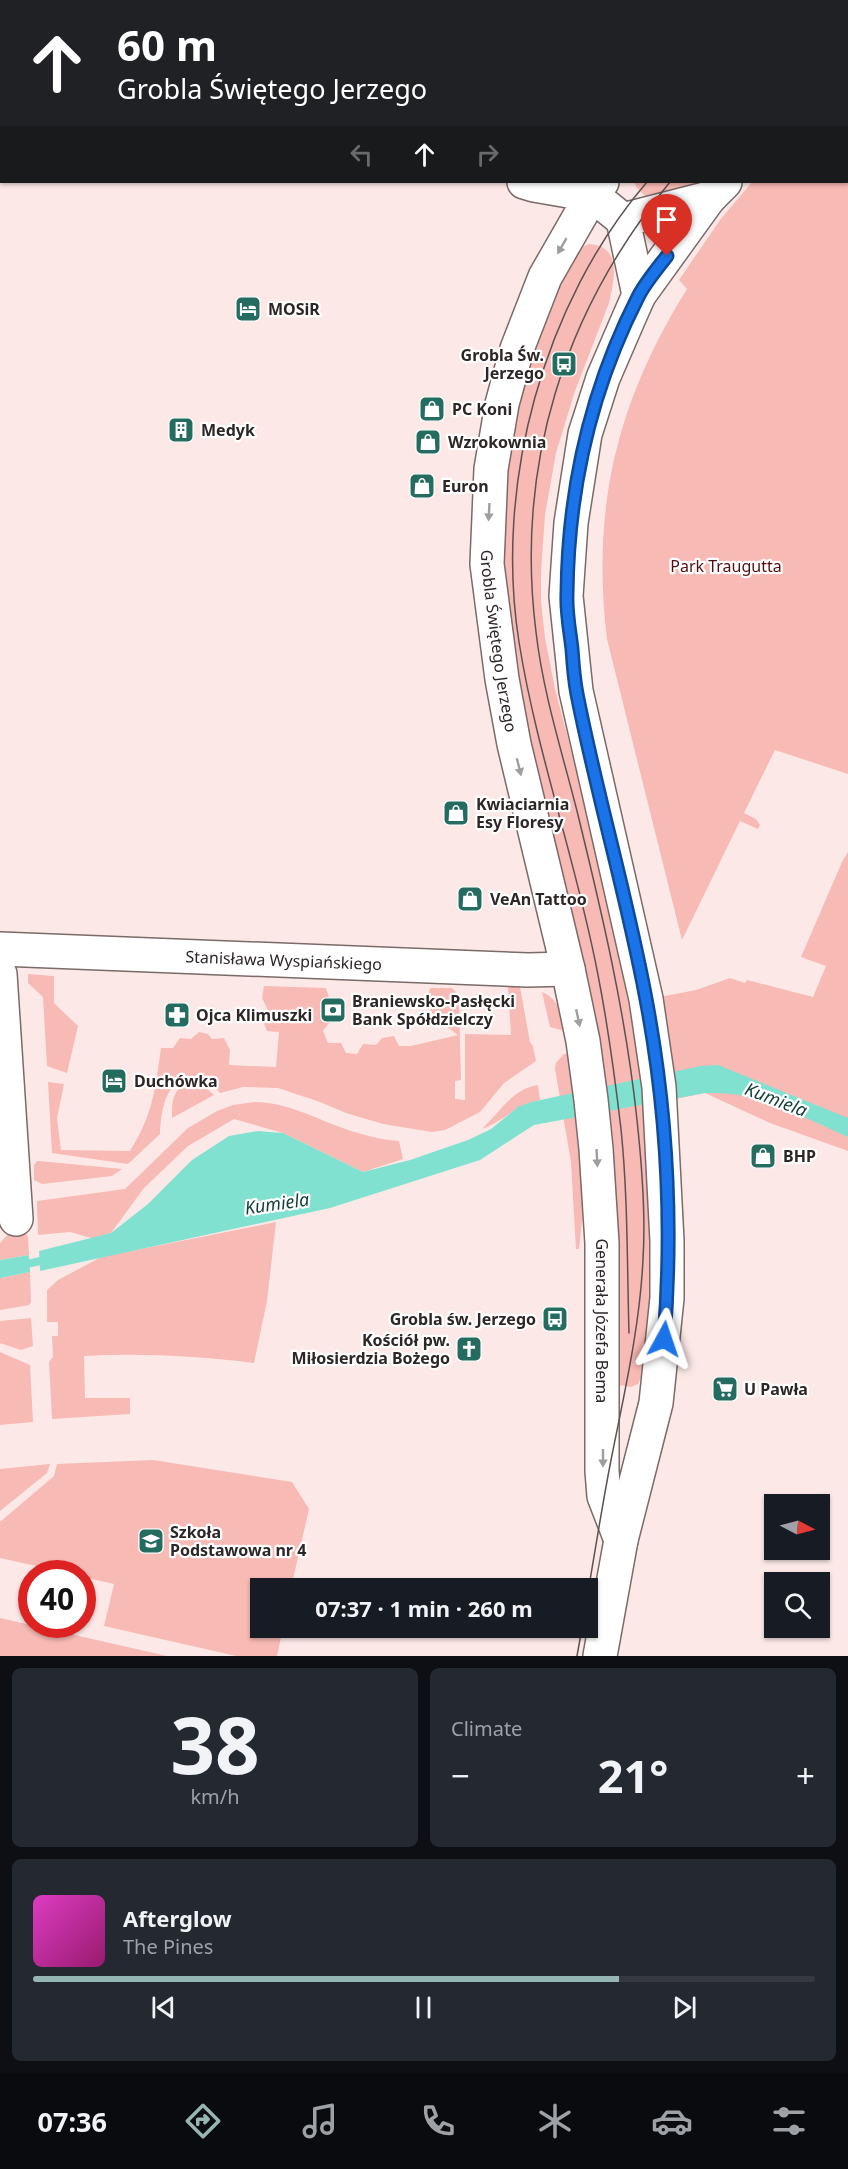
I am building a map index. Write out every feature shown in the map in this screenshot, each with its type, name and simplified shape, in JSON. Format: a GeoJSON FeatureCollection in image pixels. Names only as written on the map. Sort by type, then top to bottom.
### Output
{"type":"FeatureCollection","features":[{"type":"Feature","properties":{"kind":"street"},"geometry":{"type":"LineString","coordinates":[[527,183],[591,186],[623,220],[639,295]]}},
{"type":"Feature","properties":{"kind":"street","name":"Grobla Świętego Jerzego"},"geometry":{"type":"LineString","coordinates":[[591,186],[545,277],[514,360],[502,404],[491,469],[487,564],[502,680],[514,744],[568,969],[583,1041],[591,1100]]}},
{"type":"Feature","properties":{"kind":"street"},"geometry":{"type":"LineString","coordinates":[[623,220],[717,190]]}},
{"type":"Feature","properties":{"kind":"street"},"geometry":{"type":"LineString","coordinates":[[600,1656],[621,1540],[656,1403],[667,1298],[666,1190],[659,1087],[646,999],[576,692],[566,596],[571,523],[585,434],[603,378],[639,295],[717,190]]}},
{"type":"Feature","properties":{"kind":"street","name":"Stanisława Wyspiańskiego"},"geometry":{"type":"LineString","coordinates":[[0,949],[528,970],[568,969]]}},
{"type":"Feature","properties":{"kind":"street"},"geometry":{"type":"LineString","coordinates":[[0,974],[16,1219]]}},
{"type":"Feature","properties":{"kind":"street","name":"Generała Józefa Bema"},"geometry":{"type":"LineString","coordinates":[[591,1100],[602,1244],[604,1496],[621,1540]]}},
{"type":"Feature","properties":{"kind":"street"},"geometry":{"type":"LineString","coordinates":[[603,1412],[656,1403]]}},
{"type":"Feature","properties":{"kind":"green space"},"geometry":{"type":"Polygon","coordinates":[[[634,183],[702,183],[690,190],[646,197],[634,183]]]}},
{"type":"Feature","properties":{"kind":"green space","name":"Park Traugutta"},"geometry":{"type":"Polygon","coordinates":[[[751,183],[848,183],[848,774],[775,750],[744,813],[756,819],[760,825],[758,829],[740,821],[682,940],[607,639],[603,591],[603,545],[607,500],[615,457],[627,414],[663,331],[687,289],[679,280],[720,220],[751,183]]]}},
{"type":"Feature","properties":{"kind":"green space"},"geometry":{"type":"Polygon","coordinates":[[[589,244],[600,246],[612,257],[613,284],[609,303],[575,391],[556,453],[545,515],[541,601],[545,638],[555,689],[581,788],[633,1017],[645,1118],[652,1257],[644,1370],[638,1384],[631,1387],[619,1385],[615,1380],[538,778],[505,615],[502,538],[508,458],[525,380],[542,325],[577,249],[589,244]]]}},
{"type":"Feature","properties":{"kind":"green space"},"geometry":{"type":"Polygon","coordinates":[[[848,852],[848,1151],[770,1123],[705,1093],[675,1099],[660,997],[696,990],[730,978],[745,983],[747,980],[813,997],[826,966],[801,957],[848,852]]]}},
{"type":"Feature","properties":{"kind":"green space"},"geometry":{"type":"Polygon","coordinates":[[[28,974],[54,976],[54,1003],[78,1026],[67,1073],[47,1066],[43,997],[28,983],[28,974]]]}},
{"type":"Feature","properties":{"kind":"green space"},"geometry":{"type":"Polygon","coordinates":[[[264,986],[326,988],[330,1001],[324,1012],[330,1022],[323,1031],[328,1043],[341,1043],[346,1053],[357,1054],[363,1044],[376,1045],[382,1038],[394,1036],[399,1046],[411,1046],[458,1035],[435,1018],[426,1002],[430,988],[452,988],[458,994],[459,1005],[461,1080],[455,1081],[455,1099],[465,1100],[465,1034],[511,1035],[508,987],[520,987],[530,1042],[536,1061],[504,1083],[480,1112],[445,1130],[432,1132],[383,1124],[278,1088],[243,1087],[220,1093],[207,1081],[196,1079],[177,1083],[171,1089],[164,1106],[160,1134],[128,1164],[52,1153],[48,1082],[64,1084],[57,1118],[61,1150],[130,1151],[148,1113],[155,1089],[161,1048],[173,1048],[180,1038],[191,1039],[199,1032],[208,1034],[212,1039],[224,1038],[230,1050],[229,1065],[276,1067],[279,1032],[267,1031],[262,1019],[268,1010],[262,998],[264,986]]]}},
{"type":"Feature","properties":{"kind":"green space"},"geometry":{"type":"Polygon","coordinates":[[[542,992],[556,1003],[565,1031],[550,1027],[542,992]]]}},
{"type":"Feature","properties":{"kind":"green space"},"geometry":{"type":"Polygon","coordinates":[[[564,1054],[569,1054],[580,1143],[584,1202],[579,1249],[576,1249],[571,1162],[555,1069],[556,1063],[564,1054]]]}},
{"type":"Feature","properties":{"kind":"green space"},"geometry":{"type":"Polygon","coordinates":[[[197,1084],[205,1087],[214,1095],[172,1118],[176,1094],[183,1087],[197,1084]]]}},
{"type":"Feature","properties":{"kind":"green space"},"geometry":{"type":"Polygon","coordinates":[[[538,1085],[540,1100],[524,1105],[482,1129],[514,1096],[529,1087],[538,1085]]]}},
{"type":"Feature","properties":{"kind":"green space"},"geometry":{"type":"Polygon","coordinates":[[[254,1102],[281,1105],[358,1133],[399,1141],[403,1159],[363,1172],[283,1133],[234,1119],[188,1146],[144,1188],[111,1233],[95,1239],[70,1232],[38,1235],[37,1201],[125,1189],[188,1128],[217,1111],[233,1105],[254,1102]]]}},
{"type":"Feature","properties":{"kind":"green space"},"geometry":{"type":"Polygon","coordinates":[[[37,1161],[122,1169],[112,1176],[42,1184],[34,1180],[34,1165],[37,1161]]]}},
{"type":"Feature","properties":{"kind":"green space"},"geometry":{"type":"Polygon","coordinates":[[[276,1222],[267,1301],[254,1363],[169,1356],[84,1356],[85,1398],[130,1398],[130,1414],[52,1419],[49,1362],[53,1357],[52,1336],[58,1336],[58,1322],[47,1322],[47,1290],[58,1280],[101,1257],[276,1222]]]}},
{"type":"Feature","properties":{"kind":"green space"},"geometry":{"type":"Polygon","coordinates":[[[24,1231],[28,1237],[29,1255],[0,1260],[0,1243],[10,1232],[24,1231]]]}},
{"type":"Feature","properties":{"kind":"green space"},"geometry":{"type":"Polygon","coordinates":[[[30,1272],[31,1302],[29,1305],[0,1310],[0,1278],[30,1272]]]}},
{"type":"Feature","properties":{"kind":"green space"},"geometry":{"type":"Polygon","coordinates":[[[31,1318],[33,1346],[21,1350],[0,1343],[0,1321],[31,1318]]]}},
{"type":"Feature","properties":{"kind":"green space"},"geometry":{"type":"Polygon","coordinates":[[[0,1352],[30,1365],[33,1422],[0,1425],[0,1352]]]}},
{"type":"Feature","properties":{"kind":"green space","name":"Szkoła Podstawowa nr 4"},"geometry":{"type":"Polygon","coordinates":[[[153,1460],[292,1482],[309,1509],[293,1578],[250,1578],[250,1638],[281,1638],[277,1656],[236,1656],[104,1626],[114,1584],[96,1580],[96,1560],[18,1560],[18,1562],[0,1558],[0,1522],[54,1476],[57,1464],[153,1460]]]}},
{"type":"Feature","properties":{"kind":"green space"},"geometry":{"type":"Polygon","coordinates":[[[50,1464],[47,1473],[0,1511],[0,1469],[50,1464]]]}},
{"type":"Feature","properties":{"kind":"green space"},"geometry":{"type":"Polygon","coordinates":[[[0,1618],[18,1622],[18,1638],[88,1638],[167,1656],[0,1656],[0,1618]]]}},
{"type":"Feature","properties":{"kind":"water"},"geometry":{"type":"Polygon","coordinates":[[[718,1065],[848,1118],[848,1137],[761,1101],[733,1094],[705,1093],[534,1125],[480,1160],[330,1208],[40,1271],[39,1251],[111,1233],[148,1204],[192,1160],[229,1136],[258,1131],[283,1133],[363,1172],[410,1160],[468,1140],[491,1129],[518,1107],[531,1102],[701,1066],[718,1065]]]}},
{"type":"Feature","properties":{"kind":"water"},"geometry":{"type":"Polygon","coordinates":[[[29,1255],[30,1272],[0,1278],[0,1260],[29,1255]]]}},
{"type":"Feature","properties":{"kind":"waterway","name":"Kumiela"},"geometry":{"type":"LineString","coordinates":[[0,1270],[49,1259]]}},
{"type":"Feature","properties":{"kind":"tram line"},"geometry":{"type":"LineString","coordinates":[[629,1333],[625,1180],[611,1052],[589,933],[527,684],[519,642],[513,582],[514,521],[521,459],[535,398],[554,339],[580,283],[611,230],[646,183]]}},
{"type":"Feature","properties":{"kind":"tram line"},"geometry":{"type":"LineString","coordinates":[[590,1578],[639,1308],[644,1242],[643,1190],[639,1137],[620,1003],[539,655],[531,570],[533,509],[541,450],[555,393],[575,337],[601,283],[633,232],[669,183]]}},
{"type":"Feature","properties":{"kind":"tram line"},"geometry":{"type":"LineString","coordinates":[[577,1656],[580,1638]]}},
{"type":"Feature","properties":{"kind":"place","name":"MOSiR"},"geometry":{"type":"Point","coordinates":[248,309]}},
{"type":"Feature","properties":{"kind":"place","name":"Grobla Św. Jerzego"},"geometry":{"type":"Point","coordinates":[564,364]}},
{"type":"Feature","properties":{"kind":"place","name":"PC Koni"},"geometry":{"type":"Point","coordinates":[432,409]}},
{"type":"Feature","properties":{"kind":"place","name":"Medyk"},"geometry":{"type":"Point","coordinates":[181,430]}},
{"type":"Feature","properties":{"kind":"place","name":"Wzrokownia"},"geometry":{"type":"Point","coordinates":[428,442]}},
{"type":"Feature","properties":{"kind":"place","name":"Euron"},"geometry":{"type":"Point","coordinates":[422,486]}},
{"type":"Feature","properties":{"kind":"place","name":"Kwiaciarnia Esy Floresy"},"geometry":{"type":"Point","coordinates":[456,813]}},
{"type":"Feature","properties":{"kind":"place","name":"VeAn Tattoo"},"geometry":{"type":"Point","coordinates":[470,899]}},
{"type":"Feature","properties":{"kind":"place","name":"Braniewsko-Pasłęcki Bank Spółdzielczy"},"geometry":{"type":"Point","coordinates":[333,1010]}},
{"type":"Feature","properties":{"kind":"place","name":"Ojca Klimuszki"},"geometry":{"type":"Point","coordinates":[177,1015]}},
{"type":"Feature","properties":{"kind":"place","name":"Duchówka"},"geometry":{"type":"Point","coordinates":[114,1081]}},
{"type":"Feature","properties":{"kind":"place","name":"BHP"},"geometry":{"type":"Point","coordinates":[763,1156]}},
{"type":"Feature","properties":{"kind":"place","name":"Grobla św. Jerzego"},"geometry":{"type":"Point","coordinates":[555,1319]}},
{"type":"Feature","properties":{"kind":"place","name":"Kościół pw. Miłosierdzia Bożego"},"geometry":{"type":"Point","coordinates":[469,1349]}},
{"type":"Feature","properties":{"kind":"place","name":"U Pawła"},"geometry":{"type":"Point","coordinates":[725,1389]}},
{"type":"Feature","properties":{"kind":"place","name":"Szkoła Podstawowa nr 4"},"geometry":{"type":"Point","coordinates":[151,1541]}},
{"type":"Feature","properties":{"kind":"route"},"geometry":{"type":"LineString","coordinates":[[664,1339],[668,1241],[659,1087],[646,999],[576,692],[566,596],[571,523],[585,434],[603,378],[639,295],[667,256]]}}]}
